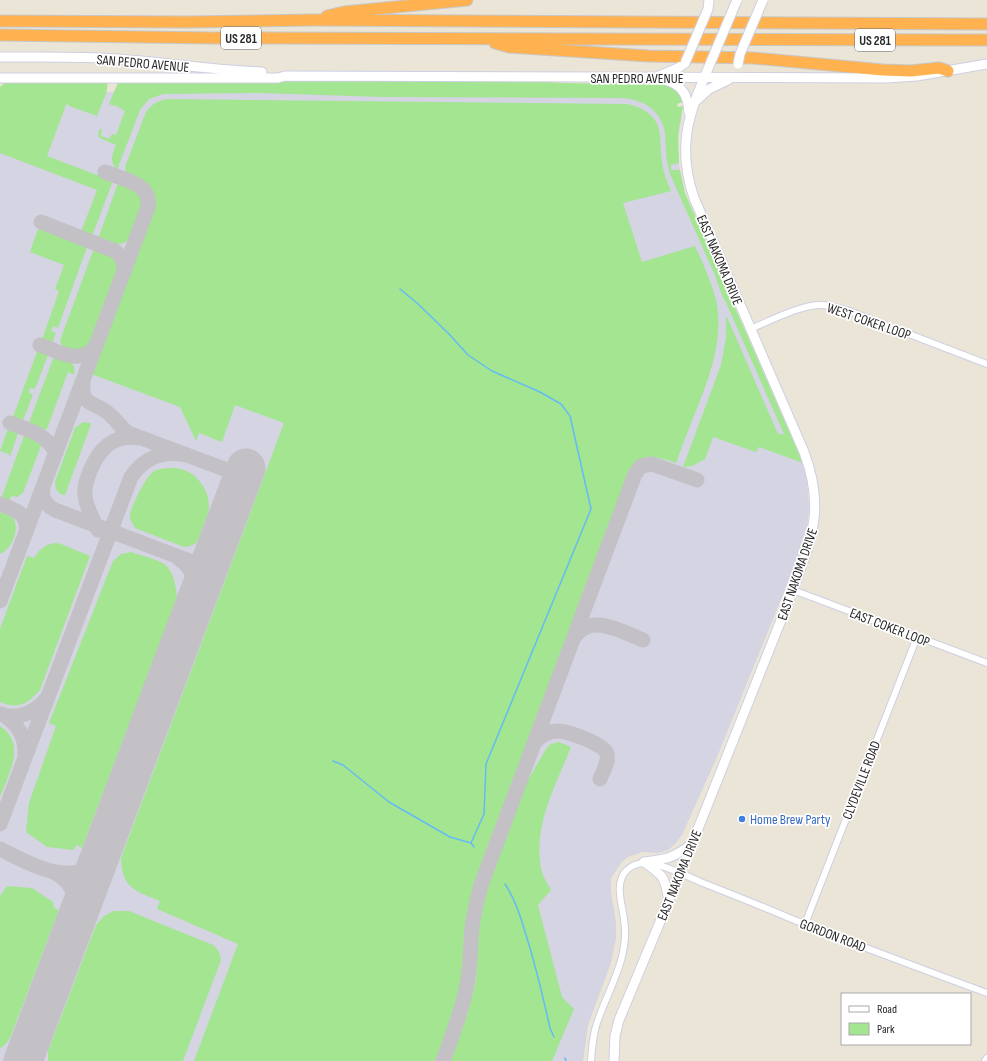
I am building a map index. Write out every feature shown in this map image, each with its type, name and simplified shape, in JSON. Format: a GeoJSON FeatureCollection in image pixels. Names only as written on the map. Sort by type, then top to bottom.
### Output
{"type":"FeatureCollection","features":[{"type":"Feature","properties":{"kind":"highway"},"geometry":{"type":"LineString","coordinates":[[312,20],[344,12],[467,0]]}},
{"type":"Feature","properties":{"kind":"highway","name":"US 281"},"geometry":{"type":"LineString","coordinates":[[0,21],[166,22],[312,20],[987,24]]}},
{"type":"Feature","properties":{"kind":"highway","name":"US 281"},"geometry":{"type":"LineString","coordinates":[[0,35],[213,38],[987,40]]}},
{"type":"Feature","properties":{"kind":"highway"},"geometry":{"type":"LineString","coordinates":[[477,39],[509,47],[622,55],[753,58],[883,70],[915,71],[939,68],[948,71]]}},
{"type":"Feature","properties":{"kind":"main road"},"geometry":{"type":"LineString","coordinates":[[656,78],[678,68],[685,63],[708,9],[709,0]]}},
{"type":"Feature","properties":{"kind":"main road","name":"EAST NAKOMA DRIVE"},"geometry":{"type":"LineString","coordinates":[[614,1058],[615,1036],[619,1020],[680,874],[793,590],[808,548],[813,528],[815,507],[812,479],[804,452],[694,198],[687,173],[685,148],[689,120],[704,78],[737,0]]}},
{"type":"Feature","properties":{"kind":"main road"},"geometry":{"type":"LineString","coordinates":[[751,78],[741,72],[738,64],[740,54],[763,0]]}},
{"type":"Feature","properties":{"kind":"main road","name":"SAN PEDRO AVENUE"},"geometry":{"type":"LineString","coordinates":[[0,57],[71,57],[118,59],[211,69],[278,73],[285,76]]}},
{"type":"Feature","properties":{"kind":"main road","name":"SAN PEDRO AVENUE"},"geometry":{"type":"LineString","coordinates":[[0,78],[278,78],[285,76],[896,78],[918,76],[987,64]]}},
{"type":"Feature","properties":{"kind":"main road"},"geometry":{"type":"LineString","coordinates":[[656,78],[673,83],[683,90],[688,103],[689,120]]}},
{"type":"Feature","properties":{"kind":"main road"},"geometry":{"type":"LineString","coordinates":[[694,104],[703,94],[715,86],[734,78]]}},
{"type":"Feature","properties":{"kind":"main road"},"geometry":{"type":"LineString","coordinates":[[644,862],[664,860],[675,856],[692,844]]}},
{"type":"Feature","properties":{"kind":"main road"},"geometry":{"type":"LineString","coordinates":[[644,862],[661,874],[665,882],[669,900]]}},
{"type":"Feature","properties":{"kind":"street","name":"WEST COKER LOOP"},"geometry":{"type":"LineString","coordinates":[[750,328],[800,309],[820,305],[834,307],[849,311],[987,364]]}},
{"type":"Feature","properties":{"kind":"street","name":"EAST COKER LOOP"},"geometry":{"type":"LineString","coordinates":[[793,590],[987,663]]}},
{"type":"Feature","properties":{"kind":"street","name":"CLYDEVILLE ROAD"},"geometry":{"type":"LineString","coordinates":[[805,924],[917,637]]}},
{"type":"Feature","properties":{"kind":"street","name":"GORDON ROAD"},"geometry":{"type":"LineString","coordinates":[[644,862],[655,864],[987,994]]}},
{"type":"Feature","properties":{"kind":"street"},"geometry":{"type":"LineString","coordinates":[[591,1061],[592,1044],[598,1021],[621,963],[625,948],[626,928],[620,895],[620,883],[626,870],[638,863],[644,862]]}},
{"type":"Feature","properties":{"kind":"shaded area"},"geometry":{"type":"Polygon","coordinates":[[[665,90],[682,115],[677,147],[682,188],[801,459],[807,479],[809,509],[806,538],[717,757],[682,835],[668,850],[658,853],[643,852],[628,857],[622,862],[611,878],[611,892],[616,923],[616,939],[611,963],[588,1025],[583,1061],[0,1061],[0,100],[16,92],[665,90]]]}},
{"type":"Feature","properties":{"kind":"green space"},"geometry":{"type":"Polygon","coordinates":[[[119,80],[518,80],[563,83],[669,85],[681,94],[679,95],[683,102],[677,104],[678,107],[683,106],[678,133],[679,163],[671,165],[671,170],[680,170],[685,193],[803,463],[759,447],[756,452],[713,437],[705,459],[692,466],[683,467],[721,365],[726,338],[726,317],[778,434],[784,434],[723,298],[714,273],[670,174],[666,156],[665,131],[661,121],[653,110],[641,102],[621,98],[383,97],[260,93],[163,94],[149,99],[140,110],[117,170],[112,161],[112,155],[116,145],[98,136],[99,130],[102,129],[101,136],[109,139],[112,134],[116,135],[125,111],[115,105],[109,104],[119,80]]]}},
{"type":"Feature","properties":{"kind":"green space"},"geometry":{"type":"Polygon","coordinates":[[[107,81],[108,84],[106,93],[97,116],[69,106],[68,104],[66,105],[47,156],[113,181],[92,236],[81,232],[97,190],[0,153],[0,87],[6,82],[107,81]]]}},
{"type":"Feature","properties":{"kind":"green space"},"geometry":{"type":"Polygon","coordinates":[[[167,99],[633,105],[645,110],[657,123],[660,136],[663,169],[671,191],[623,203],[642,262],[695,246],[707,272],[716,300],[718,327],[712,367],[676,463],[652,457],[641,460],[630,469],[476,878],[464,934],[462,981],[456,1006],[435,1061],[194,1061],[238,944],[157,909],[160,901],[137,891],[127,882],[124,876],[121,858],[284,423],[235,405],[222,442],[199,433],[196,441],[180,407],[91,374],[153,210],[153,195],[149,187],[138,178],[126,173],[125,167],[146,112],[155,103],[167,99]]]}},
{"type":"Feature","properties":{"kind":"green space"},"geometry":{"type":"Polygon","coordinates":[[[118,183],[139,191],[143,198],[142,207],[132,235],[126,242],[113,244],[98,239],[118,183]]]}},
{"type":"Feature","properties":{"kind":"green space"},"geometry":{"type":"Polygon","coordinates":[[[39,226],[85,244],[87,247],[58,328],[53,326],[51,331],[56,333],[52,343],[42,340],[59,291],[55,289],[64,265],[30,252],[39,226]]]}},
{"type":"Feature","properties":{"kind":"green space"},"geometry":{"type":"Polygon","coordinates":[[[94,248],[103,250],[115,257],[119,265],[119,270],[92,342],[89,346],[82,350],[74,351],[63,346],[60,342],[94,248]]]}},
{"type":"Feature","properties":{"kind":"green space"},"geometry":{"type":"Polygon","coordinates":[[[38,349],[46,351],[48,355],[35,389],[30,388],[29,393],[33,394],[22,423],[13,419],[13,417],[38,349]]]}},
{"type":"Feature","properties":{"kind":"green space"},"geometry":{"type":"Polygon","coordinates":[[[57,355],[73,364],[75,371],[74,375],[68,372],[47,429],[41,430],[28,425],[54,356],[57,355]]]}},
{"type":"Feature","properties":{"kind":"green space"},"geometry":{"type":"Polygon","coordinates":[[[83,422],[91,424],[65,495],[60,494],[56,489],[55,482],[75,428],[83,422]]]}},
{"type":"Feature","properties":{"kind":"green space"},"geometry":{"type":"Polygon","coordinates":[[[10,428],[19,431],[9,456],[9,454],[0,451],[8,429],[10,428]]]}},
{"type":"Feature","properties":{"kind":"green space"},"geometry":{"type":"Polygon","coordinates":[[[25,433],[39,439],[42,443],[23,493],[17,497],[11,496],[9,502],[1,499],[25,433]]]}},
{"type":"Feature","properties":{"kind":"green space"},"geometry":{"type":"Polygon","coordinates":[[[159,469],[182,469],[196,477],[205,490],[208,498],[208,514],[199,538],[195,544],[184,547],[135,528],[130,518],[131,510],[136,498],[149,476],[154,471],[159,469]]]}},
{"type":"Feature","properties":{"kind":"green space"},"geometry":{"type":"Polygon","coordinates":[[[5,512],[11,515],[16,526],[10,546],[0,554],[0,513],[5,512]]]}},
{"type":"Feature","properties":{"kind":"green space"},"geometry":{"type":"Polygon","coordinates":[[[54,543],[61,544],[90,556],[40,690],[31,699],[22,704],[6,704],[0,702],[0,629],[27,556],[34,558],[42,548],[54,543]]]}},
{"type":"Feature","properties":{"kind":"green space"},"geometry":{"type":"Polygon","coordinates":[[[131,552],[157,560],[167,567],[174,580],[177,598],[82,848],[77,845],[73,850],[47,847],[26,832],[29,803],[56,726],[49,723],[113,561],[121,554],[131,552]]]}},
{"type":"Feature","properties":{"kind":"green space"},"geometry":{"type":"Polygon","coordinates":[[[0,726],[8,733],[13,741],[14,759],[0,797],[0,726]]]}},
{"type":"Feature","properties":{"kind":"green space"},"geometry":{"type":"Polygon","coordinates":[[[559,742],[571,747],[547,806],[543,821],[539,852],[541,868],[551,890],[538,905],[562,997],[574,1009],[552,1061],[450,1061],[467,1015],[476,980],[480,912],[487,886],[524,787],[546,749],[551,744],[559,742]]]}},
{"type":"Feature","properties":{"kind":"green space"},"geometry":{"type":"Polygon","coordinates":[[[7,886],[32,888],[53,902],[54,908],[59,910],[10,1038],[4,1046],[0,1048],[0,896],[7,886]]]}},
{"type":"Feature","properties":{"kind":"green space"},"geometry":{"type":"Polygon","coordinates":[[[114,911],[129,911],[213,945],[220,955],[221,960],[183,1061],[48,1061],[48,1051],[96,925],[104,916],[114,911]]]}},
{"type":"Feature","properties":{"kind":"waterway"},"geometry":{"type":"LineString","coordinates":[[400,289],[449,334],[468,355],[492,371],[540,392],[561,404],[570,416],[591,509],[486,764],[484,814],[471,843]]}},
{"type":"Feature","properties":{"kind":"waterway"},"geometry":{"type":"LineString","coordinates":[[333,761],[343,765],[389,802],[450,837],[471,843],[474,847]]}},
{"type":"Feature","properties":{"kind":"waterway"},"geometry":{"type":"LineString","coordinates":[[505,884],[515,902],[522,922],[536,970],[550,1028],[554,1037]]}},
{"type":"Feature","properties":{"kind":"taxiway"},"geometry":{"type":"LineString","coordinates":[[0,601],[148,207],[148,199],[141,187],[105,172]]}},
{"type":"Feature","properties":{"kind":"taxiway"},"geometry":{"type":"LineString","coordinates":[[41,222],[115,251],[120,255],[124,266],[124,272]]}},
{"type":"Feature","properties":{"kind":"taxiway"},"geometry":{"type":"LineString","coordinates":[[40,345],[70,356],[84,355],[91,352],[96,345]]}},
{"type":"Feature","properties":{"kind":"taxiway"},"geometry":{"type":"LineString","coordinates":[[83,382],[83,390],[86,400],[103,409],[128,433],[243,476]]}},
{"type":"Feature","properties":{"kind":"taxiway"},"geometry":{"type":"LineString","coordinates":[[10,423],[42,437],[48,441],[56,453]]}},
{"type":"Feature","properties":{"kind":"taxiway"},"geometry":{"type":"LineString","coordinates":[[98,530],[86,500],[85,486],[90,471],[98,456],[108,445],[122,438],[139,438]]}},
{"type":"Feature","properties":{"kind":"taxiway"},"geometry":{"type":"LineString","coordinates":[[0,824],[131,477],[136,470],[148,460],[155,457],[170,454],[186,455]]}},
{"type":"Feature","properties":{"kind":"taxiway"},"geometry":{"type":"LineString","coordinates":[[443,1061],[460,1014],[465,995],[470,964],[472,927],[481,885],[635,474],[641,466],[652,464],[697,480]]}},
{"type":"Feature","properties":{"kind":"taxiway"},"geometry":{"type":"LineString","coordinates":[[43,487],[44,500],[55,510],[208,568]]}},
{"type":"Feature","properties":{"kind":"taxiway"},"geometry":{"type":"LineString","coordinates":[[0,504],[20,513],[25,521],[26,533]]}},
{"type":"Feature","properties":{"kind":"taxiway"},"geometry":{"type":"LineString","coordinates":[[178,558],[186,565],[195,579],[197,590],[193,609]]}},
{"type":"Feature","properties":{"kind":"taxiway"},"geometry":{"type":"LineString","coordinates":[[574,638],[581,630],[589,626],[598,625],[607,626],[643,640]]}},
{"type":"Feature","properties":{"kind":"taxiway"},"geometry":{"type":"LineString","coordinates":[[0,714],[7,716],[20,716],[26,714],[37,708],[47,698]]}},
{"type":"Feature","properties":{"kind":"taxiway"},"geometry":{"type":"LineString","coordinates":[[2,714],[20,731],[24,742],[25,755]]}},
{"type":"Feature","properties":{"kind":"taxiway"},"geometry":{"type":"LineString","coordinates":[[534,744],[545,734],[559,731],[578,736],[600,746],[607,754],[606,763],[600,779]]}},
{"type":"Feature","properties":{"kind":"taxiway"},"geometry":{"type":"LineString","coordinates":[[0,849],[34,866],[61,873],[73,873],[85,870],[95,862],[103,849]]}},
{"type":"Feature","properties":{"kind":"taxiway"},"geometry":{"type":"LineString","coordinates":[[54,872],[67,882],[74,894],[76,907],[75,923]]}},
{"type":"Feature","properties":{"kind":"taxiway"},"geometry":{"type":"LineString","coordinates":[[15,1061],[23,1054],[30,1043]]}},
{"type":"Feature","properties":{"kind":"runway"},"geometry":{"type":"LineString","coordinates":[[23,1061],[246,468]]}},
{"type":"Feature","properties":{"kind":"place","name":"Home Brew Party"},"geometry":{"type":"Point","coordinates":[742,819]}}]}
